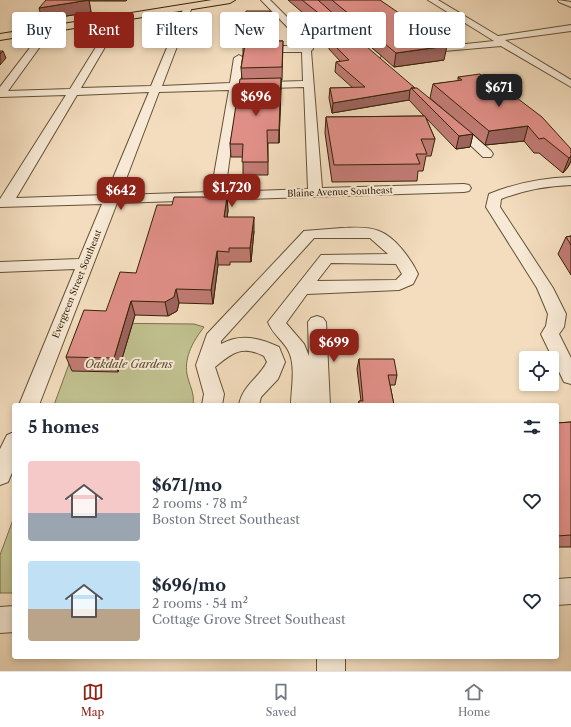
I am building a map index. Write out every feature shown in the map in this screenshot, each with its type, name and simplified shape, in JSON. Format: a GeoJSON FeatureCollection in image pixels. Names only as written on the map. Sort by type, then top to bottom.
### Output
{"type":"FeatureCollection","features":[{"type":"Feature","properties":{"kind":"main road"},"geometry":{"type":"LineString","coordinates":[[134,15],[230,0]]}},
{"type":"Feature","properties":{"kind":"main road"},"geometry":{"type":"LineString","coordinates":[[0,37],[12,35]]}},
{"type":"Feature","properties":{"kind":"street"},"geometry":{"type":"LineString","coordinates":[[266,0],[287,20]]}},
{"type":"Feature","properties":{"kind":"street"},"geometry":{"type":"LineString","coordinates":[[310,0],[324,12]]}},
{"type":"Feature","properties":{"kind":"street"},"geometry":{"type":"LineString","coordinates":[[432,0],[571,84]]}},
{"type":"Feature","properties":{"kind":"street"},"geometry":{"type":"LineString","coordinates":[[562,0],[571,5]]}},
{"type":"Feature","properties":{"kind":"street","name":"Evergreen Street Southeast"},"geometry":{"type":"LineString","coordinates":[[29,403],[86,264],[188,7]]}},
{"type":"Feature","properties":{"kind":"street"},"geometry":{"type":"LineString","coordinates":[[448,49],[571,28]]}},
{"type":"Feature","properties":{"kind":"street"},"geometry":{"type":"LineString","coordinates":[[0,94],[34,48]]}},
{"type":"Feature","properties":{"kind":"street"},"geometry":{"type":"LineString","coordinates":[[3,203],[100,48]]}},
{"type":"Feature","properties":{"kind":"street"},"geometry":{"type":"LineString","coordinates":[[367,48],[383,62]]}},
{"type":"Feature","properties":{"kind":"street"},"geometry":{"type":"LineString","coordinates":[[263,49],[308,49],[308,84],[315,193]]}},
{"type":"Feature","properties":{"kind":"street"},"geometry":{"type":"LineString","coordinates":[[217,196],[226,134],[236,87],[239,58]]}},
{"type":"Feature","properties":{"kind":"street"},"geometry":{"type":"LineString","coordinates":[[0,94],[308,84]]}},
{"type":"Feature","properties":{"kind":"street"},"geometry":{"type":"LineString","coordinates":[[447,118],[487,154]]}},
{"type":"Feature","properties":{"kind":"street"},"geometry":{"type":"LineString","coordinates":[[571,181],[538,183],[511,190],[494,197],[493,208],[545,288],[558,314],[555,327],[550,334],[571,377]]}},
{"type":"Feature","properties":{"kind":"street","name":"Blaine Avenue Southeast"},"geometry":{"type":"LineString","coordinates":[[3,203],[464,188]]}},
{"type":"Feature","properties":{"kind":"street"},"geometry":{"type":"LineString","coordinates":[[212,403],[214,394],[205,365],[213,339],[309,234],[374,234],[383,240],[408,268],[410,274],[407,280],[399,285],[310,287],[301,290]]}},
{"type":"Feature","properties":{"kind":"street"},"geometry":{"type":"LineString","coordinates":[[301,403],[300,358],[297,350],[279,329],[277,322],[327,258],[400,259]]}},
{"type":"Feature","properties":{"kind":"street"},"geometry":{"type":"LineString","coordinates":[[0,267],[86,264]]}},
{"type":"Feature","properties":{"kind":"street"},"geometry":{"type":"LineString","coordinates":[[317,322],[320,403]]}},
{"type":"Feature","properties":{"kind":"street"},"geometry":{"type":"LineString","coordinates":[[205,365],[224,349],[238,344],[251,343],[272,352],[276,362],[272,373],[254,391],[249,398],[249,403]]}},
{"type":"Feature","properties":{"kind":"street"},"geometry":{"type":"LineString","coordinates":[[2,466],[12,445]]}},
{"type":"Feature","properties":{"kind":"street"},"geometry":{"type":"LineString","coordinates":[[559,592],[571,591]]}},
{"type":"Feature","properties":{"kind":"street"},"geometry":{"type":"LineString","coordinates":[[0,620],[12,619]]}},
{"type":"Feature","properties":{"kind":"street"},"geometry":{"type":"LineString","coordinates":[[331,659],[331,671]]}},
{"type":"Feature","properties":{"kind":"green space","name":"Oakdale Gardens"},"geometry":{"type":"Polygon","coordinates":[[[84,323],[194,324],[204,327],[193,343],[188,355],[186,367],[193,393],[193,403],[55,403],[84,323]]]}},
{"type":"Feature","properties":{"kind":"green space"},"geometry":{"type":"Polygon","coordinates":[[[12,522],[12,593],[0,593],[0,555],[12,522]]]}},
{"type":"Feature","properties":{"kind":"building"},"geometry":{"type":"Polygon","coordinates":[[[46,0],[89,0],[39,8],[46,0]]]}},
{"type":"Feature","properties":{"kind":"building"},"geometry":{"type":"Polygon","coordinates":[[[302,0],[318,0],[331,12],[317,12],[302,0]]]}},
{"type":"Feature","properties":{"kind":"building"},"geometry":{"type":"Polygon","coordinates":[[[332,0],[380,0],[397,12],[394,12],[394,48],[432,48],[396,53],[386,45],[386,12],[346,12],[332,0]]]}},
{"type":"Feature","properties":{"kind":"building"},"geometry":{"type":"Polygon","coordinates":[[[246,11],[270,11],[270,12],[246,11]]]}},
{"type":"Feature","properties":{"kind":"building"},"geometry":{"type":"Polygon","coordinates":[[[279,41],[283,41],[282,67],[241,68],[244,48],[279,48],[279,41]]]}},
{"type":"Feature","properties":{"kind":"building"},"geometry":{"type":"Polygon","coordinates":[[[337,48],[368,48],[415,88],[333,103],[330,88],[365,87],[336,62],[349,60],[337,48]]]}},
{"type":"Feature","properties":{"kind":"building"},"geometry":{"type":"Polygon","coordinates":[[[480,74],[483,77],[488,76],[542,117],[571,149],[571,156],[569,158],[544,138],[539,139],[528,126],[489,131],[433,84],[462,80],[458,77],[480,74]]]}},
{"type":"Feature","properties":{"kind":"building"},"geometry":{"type":"Polygon","coordinates":[[[281,78],[279,130],[267,130],[268,162],[242,162],[243,144],[230,144],[240,79],[281,78]]]}},
{"type":"Feature","properties":{"kind":"building"},"geometry":{"type":"Polygon","coordinates":[[[411,88],[417,88],[473,134],[459,136],[411,88]]]}},
{"type":"Feature","properties":{"kind":"building"},"geometry":{"type":"Polygon","coordinates":[[[425,116],[435,139],[421,139],[427,154],[416,154],[420,164],[334,165],[326,117],[425,116]]]}},
{"type":"Feature","properties":{"kind":"building"},"geometry":{"type":"Polygon","coordinates":[[[174,197],[227,197],[224,217],[254,217],[250,248],[229,248],[229,252],[217,251],[211,290],[176,289],[174,297],[165,302],[131,301],[114,358],[66,357],[84,310],[106,311],[120,272],[136,273],[157,205],[172,205],[174,197]]]}},
{"type":"Feature","properties":{"kind":"building"},"geometry":{"type":"Polygon","coordinates":[[[571,236],[571,245],[566,237],[571,236]]]}},
{"type":"Feature","properties":{"kind":"building"},"geometry":{"type":"Polygon","coordinates":[[[359,359],[394,359],[397,375],[388,375],[394,403],[359,403],[359,401],[363,401],[359,359]]]}},
{"type":"Feature","properties":{"kind":"building"},"geometry":{"type":"Polygon","coordinates":[[[571,422],[571,535],[559,536],[559,423],[571,422]]]}}]}
